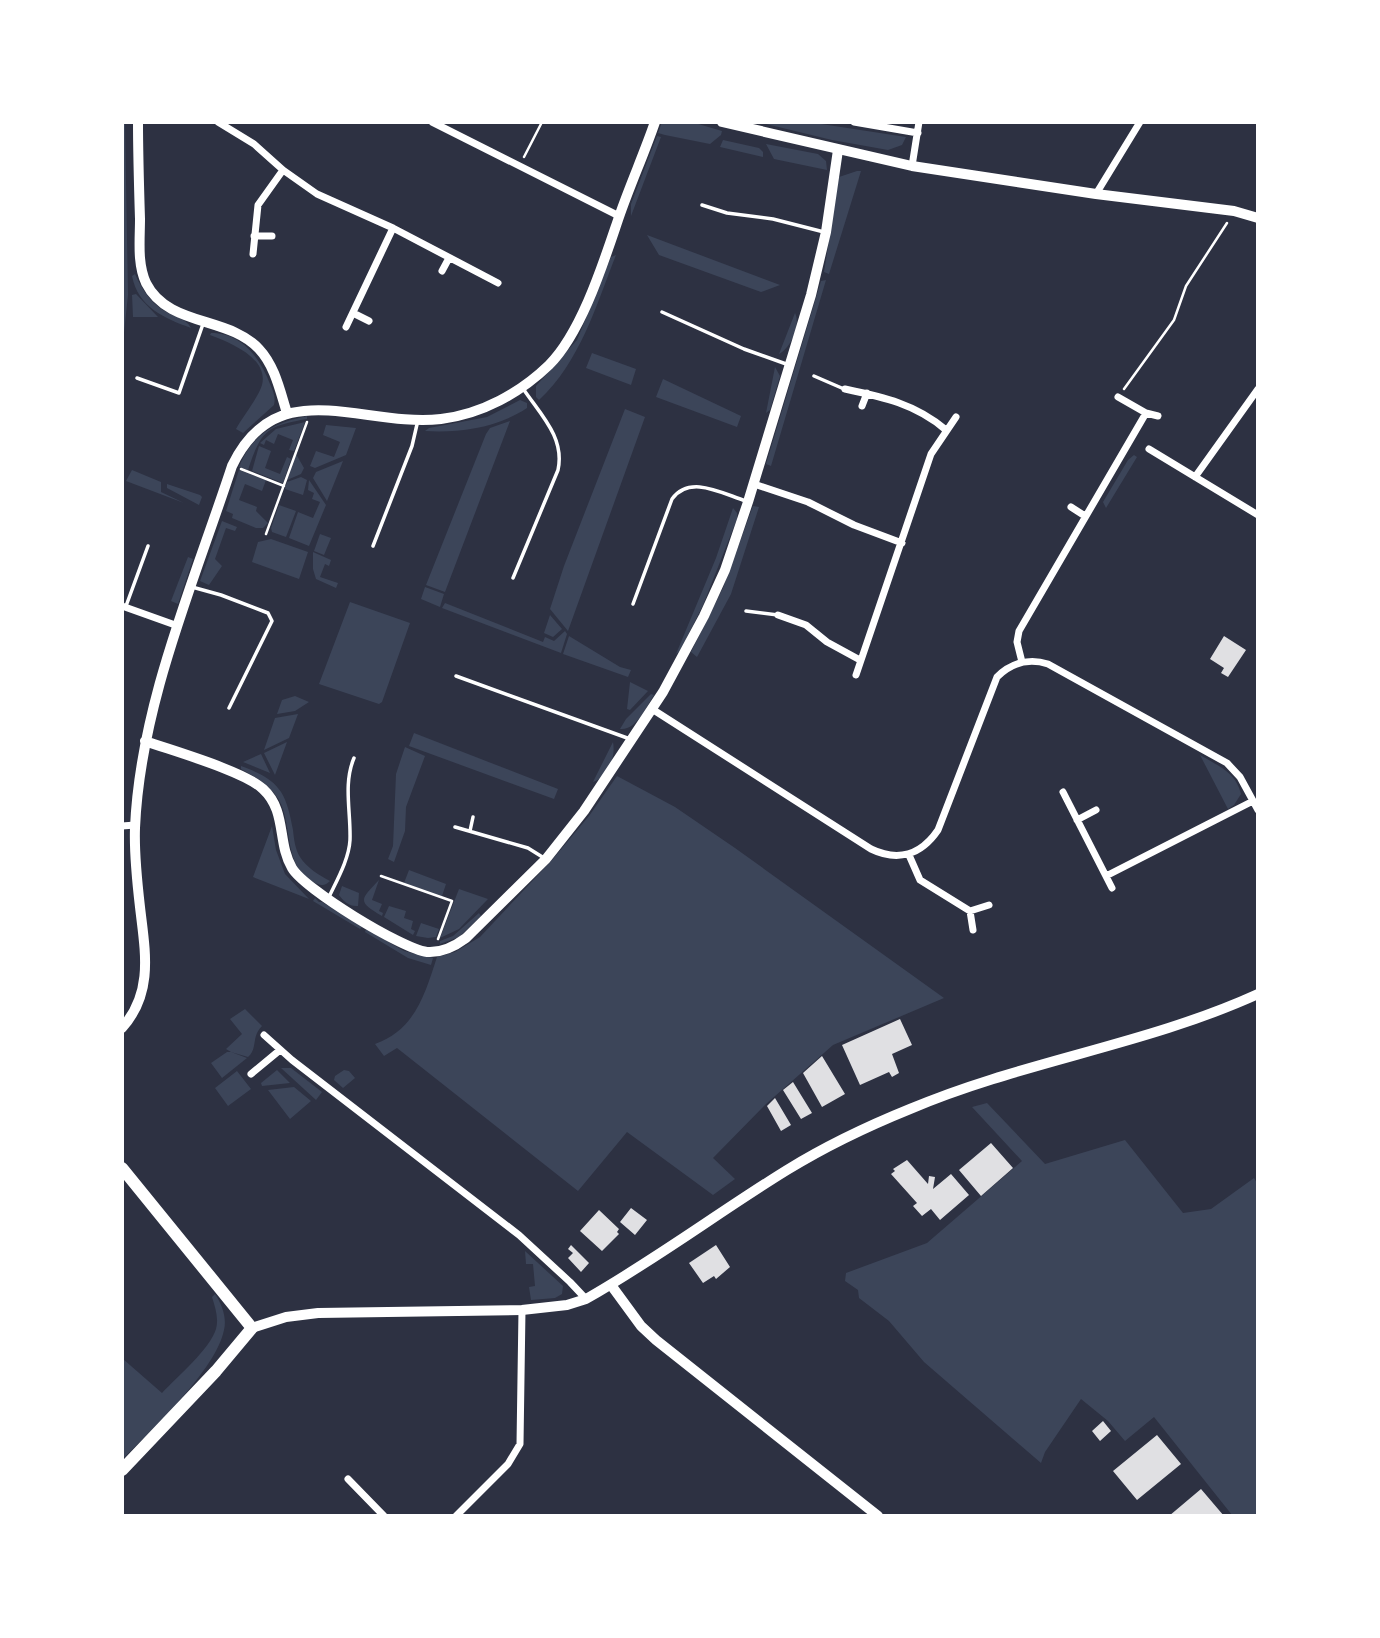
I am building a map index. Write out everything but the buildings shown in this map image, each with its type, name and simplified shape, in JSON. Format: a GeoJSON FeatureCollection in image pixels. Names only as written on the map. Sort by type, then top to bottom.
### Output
{"type":"FeatureCollection","features":[{"type":"Feature","properties":{"kind":"main road"},"geometry":{"type":"LineString","coordinates":[[722,122],[912,166],[1097,194],[1234,211],[1258,218]]}},
{"type":"Feature","properties":{"kind":"main road"},"geometry":{"type":"LineString","coordinates":[[122,1470],[216,1371],[252,1328],[286,1317],[318,1313],[522,1310],[567,1305],[586,1299],[788,1170],[882,1121],[985,1081],[1192,1021],[1258,994]]}},
{"type":"Feature","properties":{"kind":"main road"},"geometry":{"type":"LineString","coordinates":[[123,1170],[252,1328]]}},
{"type":"Feature","properties":{"kind":"street"},"geometry":{"type":"LineString","coordinates":[[138,122],[140,256],[145,281],[152,293],[166,306],[241,336],[258,348],[272,369],[286,413]]}},
{"type":"Feature","properties":{"kind":"street"},"geometry":{"type":"LineString","coordinates":[[219,122],[254,144],[283,170],[324,198],[393,228],[498,283]]}},
{"type":"Feature","properties":{"kind":"street"},"geometry":{"type":"LineString","coordinates":[[432,122],[620,216]]}},
{"type":"Feature","properties":{"kind":"street"},"geometry":{"type":"LineString","coordinates":[[122,1028],[131,1019],[142,996],[147,962],[135,861],[137,787],[145,741],[178,626],[232,466],[246,440],[270,421],[286,413],[311,409],[440,419],[468,413],[522,387],[549,365],[578,323],[655,122]]}},
{"type":"Feature","properties":{"kind":"street"},"geometry":{"type":"LineString","coordinates":[[855,122],[918,133]]}},
{"type":"Feature","properties":{"kind":"street"},"geometry":{"type":"LineString","coordinates":[[912,166],[919,122]]}},
{"type":"Feature","properties":{"kind":"street"},"geometry":{"type":"LineString","coordinates":[[1097,194],[1140,122]]}},
{"type":"Feature","properties":{"kind":"street"},"geometry":{"type":"LineString","coordinates":[[145,741],[262,787],[277,807],[292,870],[306,884],[328,899],[413,948],[437,951],[452,948],[466,938],[546,859],[596,794],[652,709],[704,616],[724,570],[754,484],[817,273],[838,150]]}},
{"type":"Feature","properties":{"kind":"street"},"geometry":{"type":"LineString","coordinates":[[253,254],[258,205],[283,170]]}},
{"type":"Feature","properties":{"kind":"street"},"geometry":{"type":"LineString","coordinates":[[346,327],[393,228]]}},
{"type":"Feature","properties":{"kind":"street"},"geometry":{"type":"LineString","coordinates":[[254,236],[272,236]]}},
{"type":"Feature","properties":{"kind":"street"},"geometry":{"type":"LineString","coordinates":[[442,271],[449,258]]}},
{"type":"Feature","properties":{"kind":"street"},"geometry":{"type":"LineString","coordinates":[[353,313],[369,321]]}},
{"type":"Feature","properties":{"kind":"street"},"geometry":{"type":"LineString","coordinates":[[845,389],[888,398],[927,413],[946,429]]}},
{"type":"Feature","properties":{"kind":"street"},"geometry":{"type":"LineString","coordinates":[[1195,477],[1258,389]]}},
{"type":"Feature","properties":{"kind":"street"},"geometry":{"type":"LineString","coordinates":[[862,406],[867,393]]}},
{"type":"Feature","properties":{"kind":"street"},"geometry":{"type":"LineString","coordinates":[[1118,397],[1146,413],[1158,416]]}},
{"type":"Feature","properties":{"kind":"street"},"geometry":{"type":"LineString","coordinates":[[1022,662],[1017,642],[1019,631],[1146,413]]}},
{"type":"Feature","properties":{"kind":"street"},"geometry":{"type":"LineString","coordinates":[[856,675],[931,454],[956,417]]}},
{"type":"Feature","properties":{"kind":"street"},"geometry":{"type":"LineString","coordinates":[[1149,449],[1258,515]]}},
{"type":"Feature","properties":{"kind":"street"},"geometry":{"type":"LineString","coordinates":[[754,484],[808,502],[854,525],[902,543]]}},
{"type":"Feature","properties":{"kind":"street"},"geometry":{"type":"LineString","coordinates":[[1071,508],[1085,516]]}},
{"type":"Feature","properties":{"kind":"street"},"geometry":{"type":"LineString","coordinates":[[124,607],[178,626]]}},
{"type":"Feature","properties":{"kind":"street"},"geometry":{"type":"LineString","coordinates":[[778,615],[806,625],[827,642],[860,660]]}},
{"type":"Feature","properties":{"kind":"street"},"geometry":{"type":"LineString","coordinates":[[652,709],[871,849],[891,856],[909,855],[925,845],[938,830],[997,677],[1022,662],[1035,661],[1048,664],[1227,763],[1240,777],[1258,810]]}},
{"type":"Feature","properties":{"kind":"street"},"geometry":{"type":"LineString","coordinates":[[1063,792],[1112,888]]}},
{"type":"Feature","properties":{"kind":"street"},"geometry":{"type":"LineString","coordinates":[[1106,876],[1253,802]]}},
{"type":"Feature","properties":{"kind":"street"},"geometry":{"type":"LineString","coordinates":[[1077,820],[1096,810]]}},
{"type":"Feature","properties":{"kind":"street"},"geometry":{"type":"LineString","coordinates":[[122,825],[135,825]]}},
{"type":"Feature","properties":{"kind":"street"},"geometry":{"type":"LineString","coordinates":[[909,855],[920,880],[970,911],[973,930]]}},
{"type":"Feature","properties":{"kind":"street"},"geometry":{"type":"LineString","coordinates":[[970,911],[989,905]]}},
{"type":"Feature","properties":{"kind":"street"},"geometry":{"type":"LineString","coordinates":[[264,1035],[519,1235],[586,1299]]}},
{"type":"Feature","properties":{"kind":"street"},"geometry":{"type":"LineString","coordinates":[[251,1074],[280,1050]]}},
{"type":"Feature","properties":{"kind":"street"},"geometry":{"type":"LineString","coordinates":[[611,1285],[641,1326],[656,1340],[878,1516]]}},
{"type":"Feature","properties":{"kind":"street"},"geometry":{"type":"LineString","coordinates":[[456,1516],[508,1464],[520,1444],[522,1310]]}},
{"type":"Feature","properties":{"kind":"street"},"geometry":{"type":"LineString","coordinates":[[348,1479],[384,1516]]}},
{"type":"Feature","properties":{"kind":"lane"},"geometry":{"type":"LineString","coordinates":[[702,205],[727,213],[773,219],[826,232]]}},
{"type":"Feature","properties":{"kind":"lane"},"geometry":{"type":"LineString","coordinates":[[662,312],[744,349],[790,365]]}},
{"type":"Feature","properties":{"kind":"lane"},"geometry":{"type":"LineString","coordinates":[[136,378],[179,393],[204,322]]}},
{"type":"Feature","properties":{"kind":"lane"},"geometry":{"type":"LineString","coordinates":[[814,376],[845,389]]}},
{"type":"Feature","properties":{"kind":"lane"},"geometry":{"type":"LineString","coordinates":[[513,578],[558,470],[560,453],[555,435],[522,387]]}},
{"type":"Feature","properties":{"kind":"lane"},"geometry":{"type":"LineString","coordinates":[[373,546],[412,446],[418,419]]}},
{"type":"Feature","properties":{"kind":"lane"},"geometry":{"type":"LineString","coordinates":[[633,604],[672,499],[678,491],[688,486],[697,486],[748,502]]}},
{"type":"Feature","properties":{"kind":"lane"},"geometry":{"type":"LineString","coordinates":[[124,607],[148,546]]}},
{"type":"Feature","properties":{"kind":"lane"},"geometry":{"type":"LineString","coordinates":[[192,587],[268,613],[272,621],[229,708]]}},
{"type":"Feature","properties":{"kind":"lane"},"geometry":{"type":"LineString","coordinates":[[746,611],[778,615]]}},
{"type":"Feature","properties":{"kind":"lane"},"geometry":{"type":"LineString","coordinates":[[456,676],[632,740]]}},
{"type":"Feature","properties":{"kind":"lane"},"geometry":{"type":"LineString","coordinates":[[328,899],[350,842],[348,775],[354,758]]}},
{"type":"Feature","properties":{"kind":"lane"},"geometry":{"type":"LineString","coordinates":[[470,831],[473,817]]}},
{"type":"Feature","properties":{"kind":"lane"},"geometry":{"type":"LineString","coordinates":[[455,827],[528,848],[546,859]]}},
{"type":"Feature","properties":{"kind":"path"},"geometry":{"type":"LineString","coordinates":[[519,167],[542,122]]}},
{"type":"Feature","properties":{"kind":"path"},"geometry":{"type":"LineString","coordinates":[[1118,397],[1174,320],[1186,286],[1234,211]]}},
{"type":"Feature","properties":{"kind":"path"},"geometry":{"type":"LineString","coordinates":[[266,534],[311,409]]}},
{"type":"Feature","properties":{"kind":"path"},"geometry":{"type":"LineString","coordinates":[[232,466],[284,486]]}},
{"type":"Feature","properties":{"kind":"path"},"geometry":{"type":"LineString","coordinates":[[381,876],[452,901],[438,942]]}},
{"type":"Feature","properties":{"kind":"shaded area"},"geometry":{"type":"Polygon","coordinates":[[[662,122],[695,123],[722,131],[710,144],[658,133],[662,122]]]}},
{"type":"Feature","properties":{"kind":"shaded area"},"geometry":{"type":"Polygon","coordinates":[[[122,123],[125,123],[128,295],[123,342],[122,123]]]}},
{"type":"Feature","properties":{"kind":"shaded area"},"geometry":{"type":"Polygon","coordinates":[[[762,123],[815,123],[906,137],[902,145],[888,150],[762,123]]]}},
{"type":"Feature","properties":{"kind":"shaded area"},"geometry":{"type":"Polygon","coordinates":[[[657,136],[661,137],[631,216],[631,204],[657,136]]]}},
{"type":"Feature","properties":{"kind":"shaded area"},"geometry":{"type":"Polygon","coordinates":[[[723,140],[759,148],[763,157],[720,147],[723,140]]]}},
{"type":"Feature","properties":{"kind":"shaded area"},"geometry":{"type":"Polygon","coordinates":[[[766,144],[818,154],[826,161],[827,170],[774,159],[766,144]]]}},
{"type":"Feature","properties":{"kind":"shaded area"},"geometry":{"type":"Polygon","coordinates":[[[861,171],[829,274],[824,272],[839,177],[861,171]]]}},
{"type":"Feature","properties":{"kind":"shaded area"},"geometry":{"type":"Polygon","coordinates":[[[647,235],[780,285],[761,292],[659,255],[647,235]]]}},
{"type":"Feature","properties":{"kind":"shaded area"},"geometry":{"type":"Polygon","coordinates":[[[616,255],[576,351],[566,368],[539,400],[536,397],[536,386],[577,340],[611,257],[616,255]]]}},
{"type":"Feature","properties":{"kind":"shaded area"},"geometry":{"type":"Polygon","coordinates":[[[135,274],[154,303],[186,322],[191,328],[162,315],[146,303],[135,287],[132,276],[135,274]]]}},
{"type":"Feature","properties":{"kind":"shaded area"},"geometry":{"type":"Polygon","coordinates":[[[826,280],[771,466],[766,464],[821,281],[826,280]]]}},
{"type":"Feature","properties":{"kind":"shaded area"},"geometry":{"type":"Polygon","coordinates":[[[136,294],[158,317],[133,317],[132,295],[136,294]]]}},
{"type":"Feature","properties":{"kind":"shaded area"},"geometry":{"type":"Polygon","coordinates":[[[795,313],[797,324],[794,336],[779,354],[795,313]]]}},
{"type":"Feature","properties":{"kind":"shaded area"},"geometry":{"type":"Polygon","coordinates":[[[210,335],[232,337],[241,342],[261,365],[273,392],[274,405],[243,433],[236,429],[260,390],[263,375],[260,367],[246,352],[210,335]]]}},
{"type":"Feature","properties":{"kind":"shaded area"},"geometry":{"type":"Polygon","coordinates":[[[592,353],[636,369],[631,385],[586,368],[592,353]]]}},
{"type":"Feature","properties":{"kind":"shaded area"},"geometry":{"type":"Polygon","coordinates":[[[775,367],[780,376],[770,410],[766,413],[775,367]]]}},
{"type":"Feature","properties":{"kind":"shaded area"},"geometry":{"type":"Polygon","coordinates":[[[663,379],[741,416],[737,427],[656,397],[663,379]]]}},
{"type":"Feature","properties":{"kind":"shaded area"},"geometry":{"type":"Polygon","coordinates":[[[520,400],[527,403],[527,408],[491,425],[464,430],[425,431],[487,417],[520,400]]]}},
{"type":"Feature","properties":{"kind":"shaded area"},"geometry":{"type":"Polygon","coordinates":[[[625,409],[645,417],[568,631],[550,609],[625,409]]]}},
{"type":"Feature","properties":{"kind":"shaded area"},"geometry":{"type":"Polygon","coordinates":[[[307,416],[307,419],[282,424],[267,432],[257,447],[248,470],[239,467],[251,446],[266,431],[284,422],[307,416]]]}},
{"type":"Feature","properties":{"kind":"shaded area"},"geometry":{"type":"Polygon","coordinates":[[[510,421],[445,592],[426,585],[486,434],[490,428],[510,421]]]}},
{"type":"Feature","properties":{"kind":"shaded area"},"geometry":{"type":"Polygon","coordinates":[[[305,422],[294,451],[289,450],[293,440],[278,434],[274,444],[266,440],[264,445],[260,443],[276,429],[305,422]]]}},
{"type":"Feature","properties":{"kind":"shaded area"},"geometry":{"type":"Polygon","coordinates":[[[326,425],[356,428],[346,455],[315,468],[310,466],[316,451],[334,457],[340,442],[323,435],[326,425]]]}},
{"type":"Feature","properties":{"kind":"shaded area"},"geometry":{"type":"Polygon","coordinates":[[[259,446],[271,451],[265,468],[280,474],[287,457],[291,459],[283,483],[252,471],[259,446]]]}},
{"type":"Feature","properties":{"kind":"shaded area"},"geometry":{"type":"Polygon","coordinates":[[[296,454],[304,468],[301,474],[287,480],[296,454]]]}},
{"type":"Feature","properties":{"kind":"shaded area"},"geometry":{"type":"Polygon","coordinates":[[[1134,455],[1137,457],[1106,508],[1103,502],[1128,460],[1134,455]]]}},
{"type":"Feature","properties":{"kind":"shaded area"},"geometry":{"type":"Polygon","coordinates":[[[343,461],[327,501],[313,478],[316,472],[343,461]]]}},
{"type":"Feature","properties":{"kind":"shaded area"},"geometry":{"type":"Polygon","coordinates":[[[132,470],[161,482],[161,492],[184,503],[126,481],[132,470]]]}},
{"type":"Feature","properties":{"kind":"shaded area"},"geometry":{"type":"Polygon","coordinates":[[[239,470],[266,480],[262,491],[245,484],[239,500],[257,507],[256,511],[268,523],[263,528],[256,528],[232,518],[233,514],[226,511],[239,470]]]}},
{"type":"Feature","properties":{"kind":"shaded area"},"geometry":{"type":"Polygon","coordinates":[[[301,477],[307,480],[303,495],[285,489],[287,482],[301,477]]]}},
{"type":"Feature","properties":{"kind":"shaded area"},"geometry":{"type":"Polygon","coordinates":[[[309,480],[326,505],[309,546],[289,538],[298,512],[313,518],[320,502],[312,499],[314,493],[308,490],[309,480]]]}},
{"type":"Feature","properties":{"kind":"shaded area"},"geometry":{"type":"Polygon","coordinates":[[[167,484],[200,495],[202,497],[199,505],[167,488],[167,484]]]}},
{"type":"Feature","properties":{"kind":"shaded area"},"geometry":{"type":"Polygon","coordinates":[[[279,505],[296,511],[286,537],[272,532],[271,528],[279,505]]]}},
{"type":"Feature","properties":{"kind":"shaded area"},"geometry":{"type":"Polygon","coordinates":[[[753,506],[759,507],[731,594],[697,657],[691,652],[723,588],[753,506]]]}},
{"type":"Feature","properties":{"kind":"shaded area"},"geometry":{"type":"Polygon","coordinates":[[[733,508],[737,519],[703,605],[676,654],[716,558],[733,508]]]}},
{"type":"Feature","properties":{"kind":"shaded area"},"geometry":{"type":"Polygon","coordinates":[[[222,521],[237,527],[235,531],[226,528],[215,559],[222,566],[209,585],[200,581],[222,521]]]}},
{"type":"Feature","properties":{"kind":"shaded area"},"geometry":{"type":"Polygon","coordinates":[[[320,534],[331,538],[324,555],[314,551],[320,534]]]}},
{"type":"Feature","properties":{"kind":"shaded area"},"geometry":{"type":"Polygon","coordinates":[[[271,539],[308,552],[299,579],[252,562],[258,542],[271,539]]]}},
{"type":"Feature","properties":{"kind":"shaded area"},"geometry":{"type":"Polygon","coordinates":[[[313,552],[331,560],[329,566],[325,564],[320,577],[338,583],[336,588],[316,579],[313,552]]]}},
{"type":"Feature","properties":{"kind":"shaded area"},"geometry":{"type":"Polygon","coordinates":[[[188,557],[193,559],[178,604],[171,601],[188,557]]]}},
{"type":"Feature","properties":{"kind":"shaded area"},"geometry":{"type":"Polygon","coordinates":[[[425,587],[444,594],[440,607],[421,599],[425,587]]]}},
{"type":"Feature","properties":{"kind":"shaded area"},"geometry":{"type":"Polygon","coordinates":[[[350,602],[410,623],[379,704],[319,684],[350,602]]]}},
{"type":"Feature","properties":{"kind":"shaded area"},"geometry":{"type":"Polygon","coordinates":[[[445,603],[543,642],[545,637],[554,641],[565,631],[567,634],[561,653],[442,608],[445,603]]]}},
{"type":"Feature","properties":{"kind":"shaded area"},"geometry":{"type":"Polygon","coordinates":[[[550,615],[562,629],[553,637],[544,633],[550,615]]]}},
{"type":"Feature","properties":{"kind":"shaded area"},"geometry":{"type":"Polygon","coordinates":[[[569,636],[620,667],[631,670],[628,677],[563,654],[569,636]]]}},
{"type":"Feature","properties":{"kind":"shaded area"},"geometry":{"type":"Polygon","coordinates":[[[630,682],[648,691],[630,710],[627,709],[630,682]]]}},
{"type":"Feature","properties":{"kind":"shaded area"},"geometry":{"type":"Polygon","coordinates":[[[651,694],[654,695],[636,722],[626,729],[620,729],[626,719],[651,694]]]}},
{"type":"Feature","properties":{"kind":"shaded area"},"geometry":{"type":"Polygon","coordinates":[[[295,696],[309,702],[295,711],[277,714],[282,700],[295,696]]]}},
{"type":"Feature","properties":{"kind":"shaded area"},"geometry":{"type":"Polygon","coordinates":[[[298,714],[289,738],[264,750],[275,718],[298,714]]]}},
{"type":"Feature","properties":{"kind":"shaded area"},"geometry":{"type":"Polygon","coordinates":[[[414,733],[558,789],[554,799],[409,746],[414,733]]]}},
{"type":"Feature","properties":{"kind":"shaded area"},"geometry":{"type":"Polygon","coordinates":[[[287,742],[275,775],[264,753],[287,742]]]}},
{"type":"Feature","properties":{"kind":"shaded area"},"geometry":{"type":"Polygon","coordinates":[[[613,742],[610,766],[603,776],[593,782],[613,742]]]}},
{"type":"Feature","properties":{"kind":"shaded area"},"geometry":{"type":"Polygon","coordinates":[[[405,747],[425,756],[406,807],[405,831],[394,862],[388,859],[393,846],[396,774],[405,747]]]}},
{"type":"Feature","properties":{"kind":"shaded area"},"geometry":{"type":"Polygon","coordinates":[[[261,754],[270,773],[243,762],[261,754]]]}},
{"type":"Feature","properties":{"kind":"shaded area"},"geometry":{"type":"Polygon","coordinates":[[[1200,755],[1225,770],[1239,786],[1241,794],[1228,809],[1200,755]]]}},
{"type":"Feature","properties":{"kind":"shaded area"},"geometry":{"type":"Polygon","coordinates":[[[241,766],[264,776],[279,789],[287,806],[298,854],[310,868],[330,881],[328,883],[315,883],[298,868],[279,800],[267,786],[241,769],[241,766]]]}},
{"type":"Feature","properties":{"kind":"shaded area"},"geometry":{"type":"Polygon","coordinates":[[[617,776],[675,807],[944,998],[833,1045],[766,1104],[713,1158],[735,1179],[713,1195],[627,1132],[578,1191],[397,1048],[384,1056],[375,1044],[389,1038],[409,1020],[423,997],[437,957],[455,952],[480,937],[552,860],[589,816],[617,776]]]}},
{"type":"Feature","properties":{"kind":"shaded area"},"geometry":{"type":"Polygon","coordinates":[[[272,826],[276,850],[285,874],[309,899],[253,877],[272,826]]]}},
{"type":"Feature","properties":{"kind":"shaded area"},"geometry":{"type":"Polygon","coordinates":[[[409,870],[446,884],[442,896],[404,883],[409,870]]]}},
{"type":"Feature","properties":{"kind":"shaded area"},"geometry":{"type":"Polygon","coordinates":[[[379,880],[372,900],[382,904],[379,911],[383,913],[382,916],[368,907],[364,900],[379,880]]]}},
{"type":"Feature","properties":{"kind":"shaded area"},"geometry":{"type":"Polygon","coordinates":[[[342,886],[359,893],[358,906],[350,905],[339,895],[342,886]]]}},
{"type":"Feature","properties":{"kind":"shaded area"},"geometry":{"type":"Polygon","coordinates":[[[459,889],[488,899],[459,929],[440,938],[459,889]]]}},
{"type":"Feature","properties":{"kind":"shaded area"},"geometry":{"type":"Polygon","coordinates":[[[315,898],[362,927],[360,929],[313,901],[315,898]]]}},
{"type":"Feature","properties":{"kind":"shaded area"},"geometry":{"type":"Polygon","coordinates":[[[389,906],[406,911],[404,918],[413,921],[413,935],[384,917],[389,906]]]}},
{"type":"Feature","properties":{"kind":"shaded area"},"geometry":{"type":"Polygon","coordinates":[[[479,913],[481,916],[459,937],[440,944],[440,941],[453,936],[479,913]]]}},
{"type":"Feature","properties":{"kind":"shaded area"},"geometry":{"type":"Polygon","coordinates":[[[421,923],[439,929],[436,937],[416,936],[421,923]]]}},
{"type":"Feature","properties":{"kind":"shaded area"},"geometry":{"type":"Polygon","coordinates":[[[366,929],[404,951],[433,958],[431,965],[408,958],[365,932],[366,929]]]}},
{"type":"Feature","properties":{"kind":"shaded area"},"geometry":{"type":"Polygon","coordinates":[[[245,1009],[262,1026],[248,1057],[226,1049],[242,1034],[230,1019],[245,1009]]]}},
{"type":"Feature","properties":{"kind":"shaded area"},"geometry":{"type":"Polygon","coordinates":[[[231,1052],[247,1058],[222,1078],[211,1063],[231,1052]]]}},
{"type":"Feature","properties":{"kind":"shaded area"},"geometry":{"type":"Polygon","coordinates":[[[281,1068],[291,1068],[322,1092],[316,1100],[281,1068]]]}},
{"type":"Feature","properties":{"kind":"shaded area"},"geometry":{"type":"Polygon","coordinates":[[[277,1070],[290,1083],[262,1086],[261,1083],[277,1070]]]}},
{"type":"Feature","properties":{"kind":"shaded area"},"geometry":{"type":"Polygon","coordinates":[[[344,1070],[349,1071],[355,1078],[343,1088],[334,1080],[335,1076],[344,1070]]]}},
{"type":"Feature","properties":{"kind":"shaded area"},"geometry":{"type":"Polygon","coordinates":[[[237,1071],[251,1089],[228,1106],[215,1088],[237,1071]]]}},
{"type":"Feature","properties":{"kind":"shaded area"},"geometry":{"type":"Polygon","coordinates":[[[294,1087],[311,1101],[290,1119],[268,1090],[294,1087]]]}},
{"type":"Feature","properties":{"kind":"shaded area"},"geometry":{"type":"Polygon","coordinates":[[[987,1103],[1045,1164],[1125,1140],[1183,1213],[1211,1209],[1254,1178],[1257,1183],[1257,1515],[1232,1515],[1154,1417],[1125,1441],[1108,1421],[1081,1399],[1045,1452],[1041,1463],[924,1362],[889,1321],[859,1298],[858,1290],[845,1281],[846,1273],[927,1243],[1022,1161],[972,1107],[987,1103]]]}},
{"type":"Feature","properties":{"kind":"shaded area"},"geometry":{"type":"Polygon","coordinates":[[[525,1251],[563,1286],[562,1294],[555,1298],[531,1300],[529,1287],[535,1286],[533,1264],[526,1264],[525,1251]]]}},
{"type":"Feature","properties":{"kind":"shaded area"},"geometry":{"type":"Polygon","coordinates":[[[215,1294],[225,1321],[219,1346],[209,1363],[166,1416],[123,1459],[123,1359],[162,1393],[213,1337],[217,1321],[212,1297],[215,1294]]]}}]}
